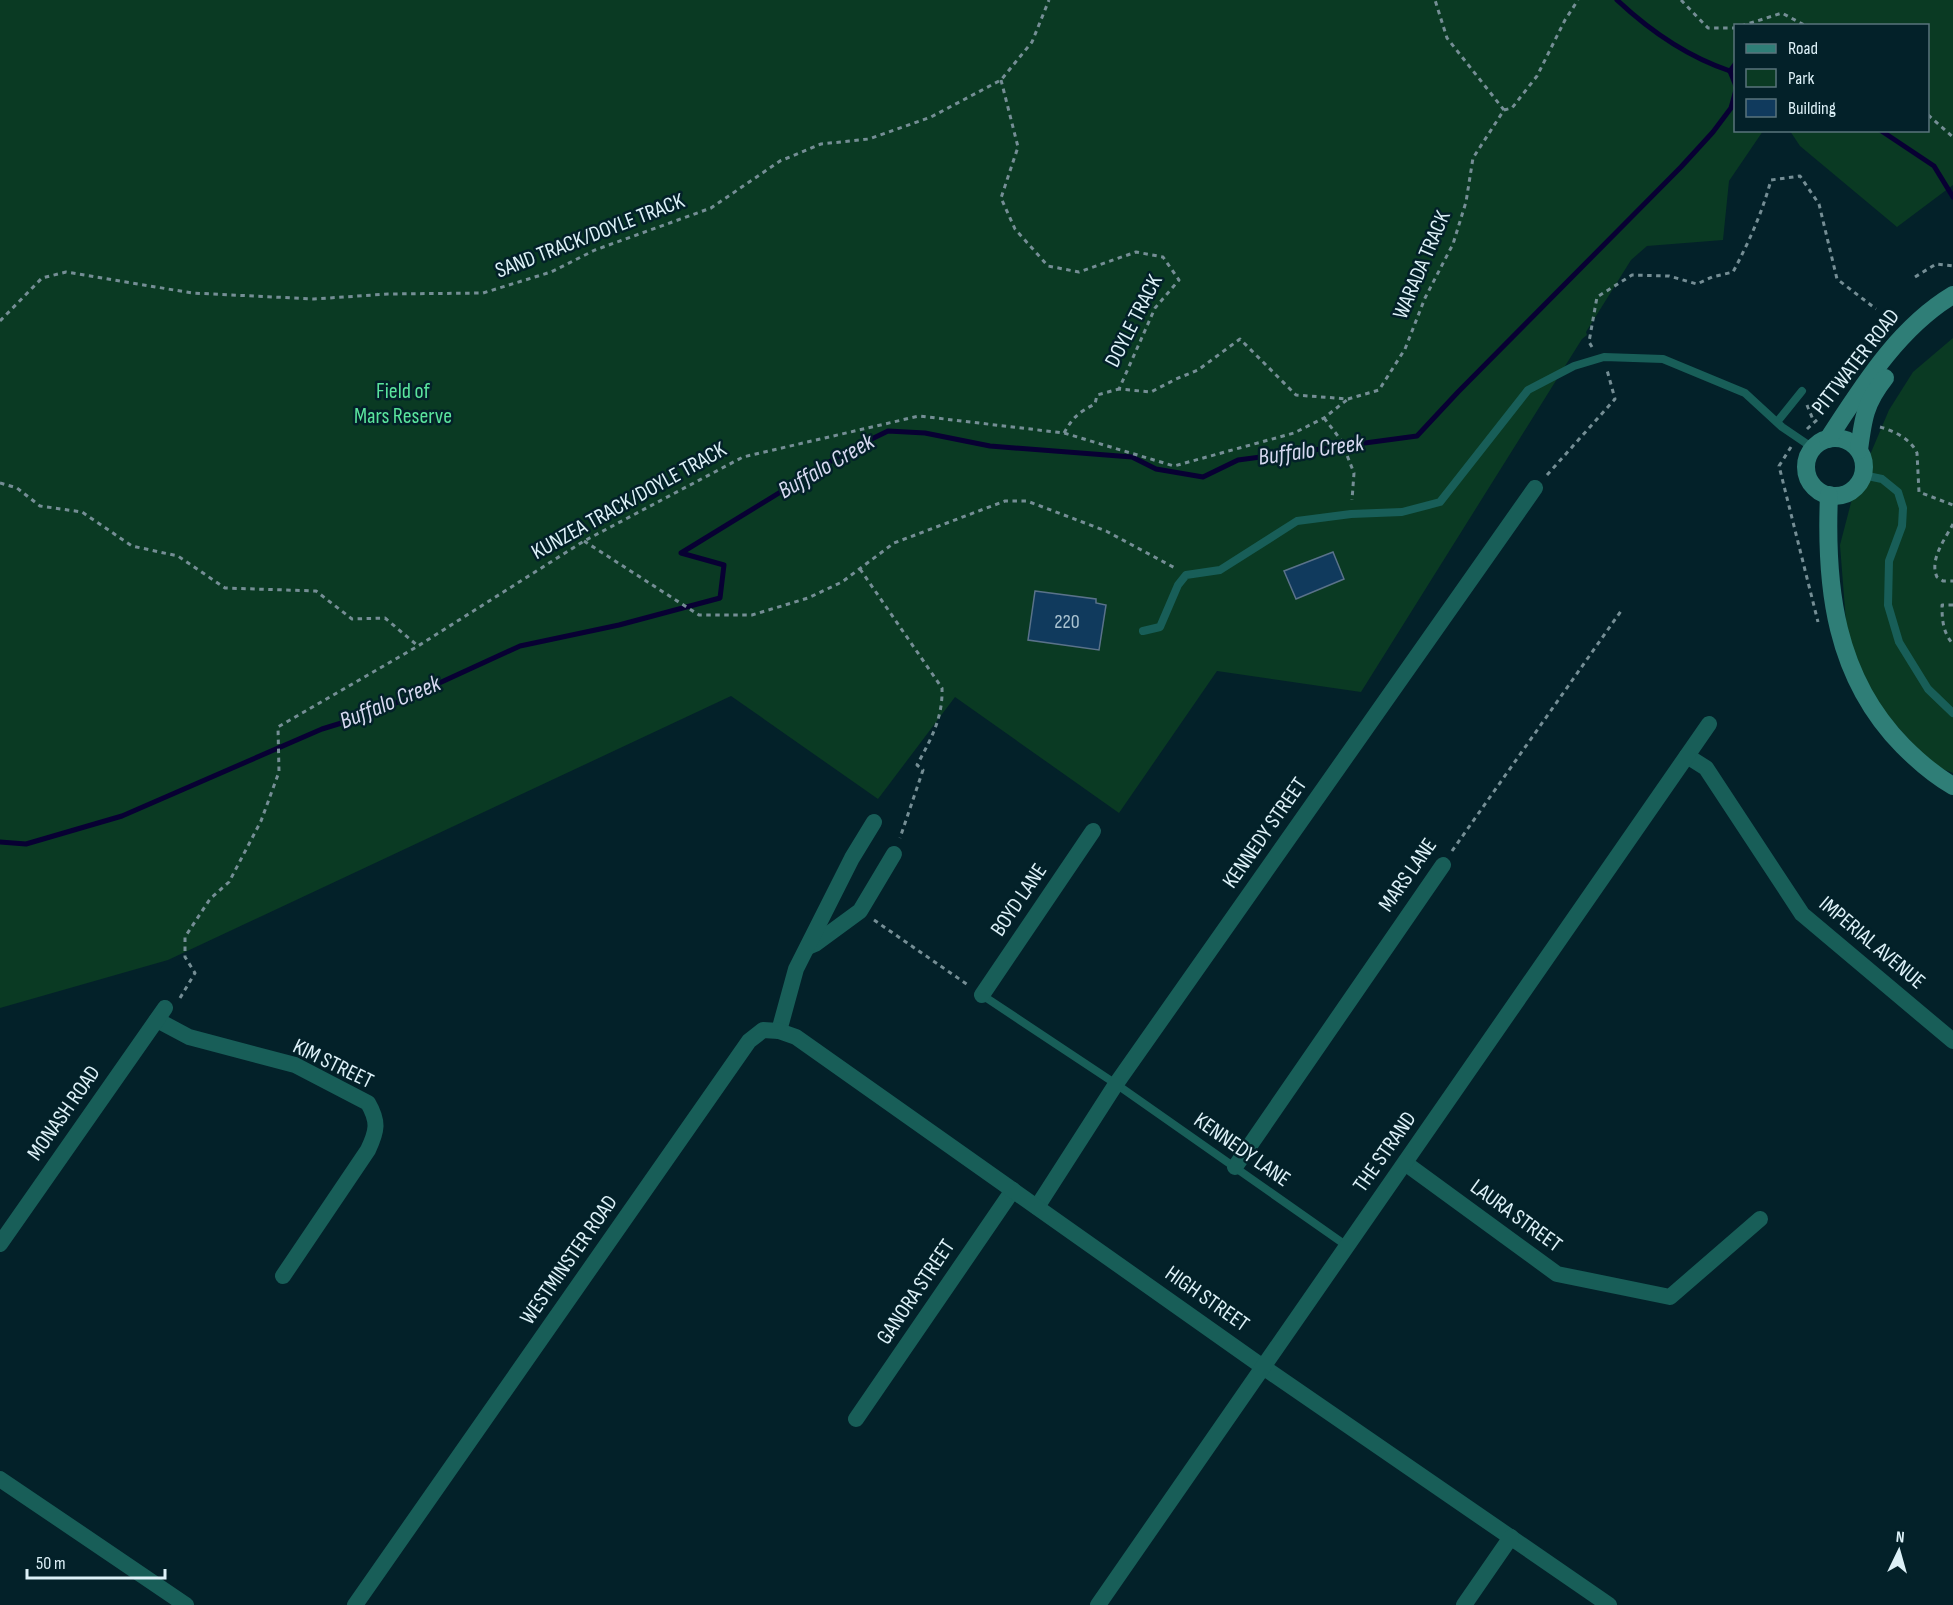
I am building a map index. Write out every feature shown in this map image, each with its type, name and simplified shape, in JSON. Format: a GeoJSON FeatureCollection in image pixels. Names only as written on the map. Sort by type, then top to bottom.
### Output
{"type":"FeatureCollection","features":[{"type":"Feature","properties":{"kind":"main road","name":"PITTWATER ROAD"},"geometry":{"type":"LineString","coordinates":[[1821,444],[1915,323],[1953,295]]}},
{"type":"Feature","properties":{"kind":"main road","name":"PITTWATER ROAD"},"geometry":{"type":"LineString","coordinates":[[1859,450],[1863,422],[1872,394],[1927,327],[1953,309]]}},
{"type":"Feature","properties":{"kind":"main road"},"geometry":{"type":"LineString","coordinates":[[1845,440],[1859,450],[1863,458],[1863,475],[1854,489],[1838,495],[1829,495],[1814,487],[1809,480],[1806,464],[1821,444],[1845,440]]}},
{"type":"Feature","properties":{"kind":"main road"},"geometry":{"type":"LineString","coordinates":[[1829,495],[1829,566],[1841,639],[1849,662],[1865,696],[1891,733],[1923,766],[1953,786]]}},
{"type":"Feature","properties":{"kind":"street","name":"KENNEDY STREET"},"geometry":{"type":"LineString","coordinates":[[1037,1207],[1116,1084],[1535,488]]}},
{"type":"Feature","properties":{"kind":"street","name":"THE STRAND"},"geometry":{"type":"LineString","coordinates":[[1098,1605],[1709,724]]}},
{"type":"Feature","properties":{"kind":"street","name":"IMPERIAL AVENUE"},"geometry":{"type":"LineString","coordinates":[[1687,756],[1706,768],[1802,914],[1953,1041]]}},
{"type":"Feature","properties":{"kind":"street"},"geometry":{"type":"LineString","coordinates":[[779,1031],[796,969],[852,858],[874,822]]}},
{"type":"Feature","properties":{"kind":"street","name":"BOYD LANE"},"geometry":{"type":"LineString","coordinates":[[982,994],[1093,831]]}},
{"type":"Feature","properties":{"kind":"street"},"geometry":{"type":"LineString","coordinates":[[807,947],[815,944],[860,911],[894,854]]}},
{"type":"Feature","properties":{"kind":"street","name":"MARS LANE"},"geometry":{"type":"LineString","coordinates":[[1235,1167],[1443,865]]}},
{"type":"Feature","properties":{"kind":"street","name":"MONASH ROAD"},"geometry":{"type":"LineString","coordinates":[[0,1244],[5,1225],[161,1014]]}},
{"type":"Feature","properties":{"kind":"street","name":"KIM STREET"},"geometry":{"type":"LineString","coordinates":[[161,1014],[189,1037],[296,1065],[368,1103],[375,1115],[375,1133],[368,1150],[283,1276]]}},
{"type":"Feature","properties":{"kind":"street","name":"WESTMINSTER ROAD"},"geometry":{"type":"LineString","coordinates":[[355,1605],[749,1041],[763,1030],[779,1031]]}},
{"type":"Feature","properties":{"kind":"street","name":"HIGH STREET"},"geometry":{"type":"LineString","coordinates":[[779,1031],[796,1037],[1263,1367],[1609,1605]]}},
{"type":"Feature","properties":{"kind":"street","name":"LAURA STREET"},"geometry":{"type":"LineString","coordinates":[[1405,1163],[1557,1274],[1670,1297],[1760,1219]]}},
{"type":"Feature","properties":{"kind":"street","name":"GANORA STREET"},"geometry":{"type":"LineString","coordinates":[[856,1419],[1013,1190]]}},
{"type":"Feature","properties":{"kind":"street"},"geometry":{"type":"LineString","coordinates":[[0,1479],[186,1605]]}},
{"type":"Feature","properties":{"kind":"street"},"geometry":{"type":"LineString","coordinates":[[1464,1605],[1511,1537]]}},
{"type":"Feature","properties":{"kind":"lane"},"geometry":{"type":"LineString","coordinates":[[1143,632],[1160,627],[1178,585],[1186,575],[1220,570],[1297,521],[1351,514],[1402,512],[1440,502],[1528,390],[1574,366],[1601,358],[1663,359],[1745,393],[1777,422],[1821,444]]}},
{"type":"Feature","properties":{"kind":"lane"},"geometry":{"type":"LineString","coordinates":[[1777,422],[1802,391]]}},
{"type":"Feature","properties":{"kind":"lane"},"geometry":{"type":"LineString","coordinates":[[1863,475],[1882,479],[1898,492],[1903,508],[1902,526],[1889,561],[1888,605],[1899,642],[1928,689],[1953,712]]}},
{"type":"Feature","properties":{"kind":"lane"},"geometry":{"type":"LineString","coordinates":[[982,994],[1116,1084]]}},
{"type":"Feature","properties":{"kind":"lane","name":"KENNEDY LANE"},"geometry":{"type":"LineString","coordinates":[[1116,1084],[1347,1246]]}},
{"type":"Feature","properties":{"kind":"path"},"geometry":{"type":"LineString","coordinates":[[1000,80],[1032,42],[1049,0]]}},
{"type":"Feature","properties":{"kind":"path"},"geometry":{"type":"LineString","coordinates":[[1434,0],[1446,38],[1504,110]]}},
{"type":"Feature","properties":{"kind":"path","name":"WARADA TRACK"},"geometry":{"type":"LineString","coordinates":[[1348,399],[1379,390],[1405,349],[1425,298],[1453,244],[1466,202],[1473,158],[1504,110],[1512,108],[1537,76],[1564,20],[1578,0]]}},
{"type":"Feature","properties":{"kind":"path"},"geometry":{"type":"LineString","coordinates":[[1681,0],[1708,28],[1734,28]]}},
{"type":"Feature","properties":{"kind":"path"},"geometry":{"type":"LineString","coordinates":[[1747,24],[1782,13],[1802,24]]}},
{"type":"Feature","properties":{"kind":"path","name":"SAND TRACK/DOYLE TRACK"},"geometry":{"type":"LineString","coordinates":[[0,321],[42,278],[66,272],[192,293],[314,300],[388,294],[483,293],[551,272],[595,250],[711,208],[780,161],[821,144],[870,139],[931,117],[1000,80]]}},
{"type":"Feature","properties":{"kind":"path","name":"DOYLE TRACK"},"geometry":{"type":"LineString","coordinates":[[1000,80],[1018,147],[1001,198],[1015,229],[1048,266],[1079,272],[1136,252],[1163,257],[1179,280],[1155,308],[1119,389],[1151,392],[1198,370],[1240,339],[1296,395],[1348,399]]}},
{"type":"Feature","properties":{"kind":"path"},"geometry":{"type":"LineString","coordinates":[[1929,116],[1953,137]]}},
{"type":"Feature","properties":{"kind":"path"},"geometry":{"type":"LineString","coordinates":[[1535,488],[1615,399],[1601,358],[1589,342],[1597,297],[1632,275],[1669,276],[1697,284],[1712,277],[1733,272],[1752,236],[1766,201],[1771,180],[1800,176],[1819,204],[1837,279],[1876,309]]}},
{"type":"Feature","properties":{"kind":"path"},"geometry":{"type":"LineString","coordinates":[[1915,277],[1936,264],[1953,266]]}},
{"type":"Feature","properties":{"kind":"path"},"geometry":{"type":"LineString","coordinates":[[1064,433],[1072,419],[1095,404],[1097,395],[1119,389]]}},
{"type":"Feature","properties":{"kind":"path","name":"KUNZEA TRACK/DOYLE TRACK"},"geometry":{"type":"LineString","coordinates":[[161,1014],[182,997],[195,973],[185,957],[185,937],[210,899],[229,882],[261,821],[279,772],[278,727],[418,646],[584,541],[743,457],[919,416],[1064,433],[1174,466],[1294,434],[1324,418],[1348,399]]}},
{"type":"Feature","properties":{"kind":"path"},"geometry":{"type":"LineString","coordinates":[[1324,418],[1341,440],[1354,473],[1351,514]]}},
{"type":"Feature","properties":{"kind":"path"},"geometry":{"type":"LineString","coordinates":[[0,483],[16,488],[40,507],[82,512],[132,546],[178,556],[225,588],[316,591],[352,619],[385,618],[418,646]]}},
{"type":"Feature","properties":{"kind":"path"},"geometry":{"type":"LineString","coordinates":[[1919,492],[1953,505]]}},
{"type":"Feature","properties":{"kind":"path"},"geometry":{"type":"LineString","coordinates":[[584,541],[699,615],[752,615],[808,598],[842,582],[894,543],[1005,501],[1027,501],[1106,531],[1186,575]]}},
{"type":"Feature","properties":{"kind":"path"},"geometry":{"type":"LineString","coordinates":[[1953,524],[1937,555],[1934,572],[1943,581],[1953,581]]}},
{"type":"Feature","properties":{"kind":"path"},"geometry":{"type":"LineString","coordinates":[[861,569],[942,688],[942,700],[935,732],[917,765],[923,771],[894,854]]}},
{"type":"Feature","properties":{"kind":"path"},"geometry":{"type":"LineString","coordinates":[[1953,605],[1942,605],[1942,617],[1944,630],[1953,644]]}},
{"type":"Feature","properties":{"kind":"path","name":"MARS LANE"},"geometry":{"type":"LineString","coordinates":[[1443,865],[1621,611]]}},
{"type":"Feature","properties":{"kind":"path"},"geometry":{"type":"LineString","coordinates":[[860,911],[982,994]]}},
{"type":"Feature","properties":{"kind":"green space","name":"Field of Mars Reserve"},"geometry":{"type":"Polygon","coordinates":[[[0,0],[1953,0],[1953,185],[1897,227],[1800,146],[1791,132],[1929,132],[1929,24],[1734,24],[1734,132],[1762,132],[1729,181],[1723,240],[1647,246],[1631,260],[1586,332],[1587,335],[1582,339],[1361,692],[1217,671],[1119,813],[955,697],[878,799],[731,696],[168,960],[0,1008],[0,0]]]}},
{"type":"Feature","properties":{"kind":"green space"},"geometry":{"type":"Polygon","coordinates":[[[1953,338],[1953,773],[1932,765],[1885,713],[1862,675],[1847,635],[1840,545],[1853,495],[1889,410],[1913,372],[1953,338]]]}},
{"type":"Feature","properties":{"kind":"building"},"geometry":{"type":"Polygon","coordinates":[[[1333,552],[1344,579],[1296,599],[1284,571],[1333,552]]]}},
{"type":"Feature","properties":{"kind":"building"},"geometry":{"type":"Polygon","coordinates":[[[1035,591],[1096,599],[1096,603],[1106,605],[1099,650],[1028,640],[1035,591]]]}},
{"type":"Feature","properties":{"kind":"waterway"},"geometry":{"type":"LineString","coordinates":[[1617,0],[1670,42],[1730,71]]}},
{"type":"Feature","properties":{"kind":"waterway","name":"Buffalo Creek"},"geometry":{"type":"LineString","coordinates":[[1730,71],[1734,66]]}},
{"type":"Feature","properties":{"kind":"waterway","name":"Buffalo Creek"},"geometry":{"type":"LineString","coordinates":[[1730,71],[1734,81]]}},
{"type":"Feature","properties":{"kind":"waterway","name":"Buffalo Creek"},"geometry":{"type":"LineString","coordinates":[[0,842],[26,844],[122,816],[322,729],[374,713],[520,646],[619,625],[720,598],[724,565],[681,553],[849,450],[888,431],[925,433],[990,446],[1132,457],[1156,469],[1203,477],[1238,460],[1417,436],[1681,167],[1713,132],[1731,108],[1734,97]]}},
{"type":"Feature","properties":{"kind":"waterway","name":"Buffalo Creek"},"geometry":{"type":"LineString","coordinates":[[1883,132],[1934,166],[1953,197]]}}]}
